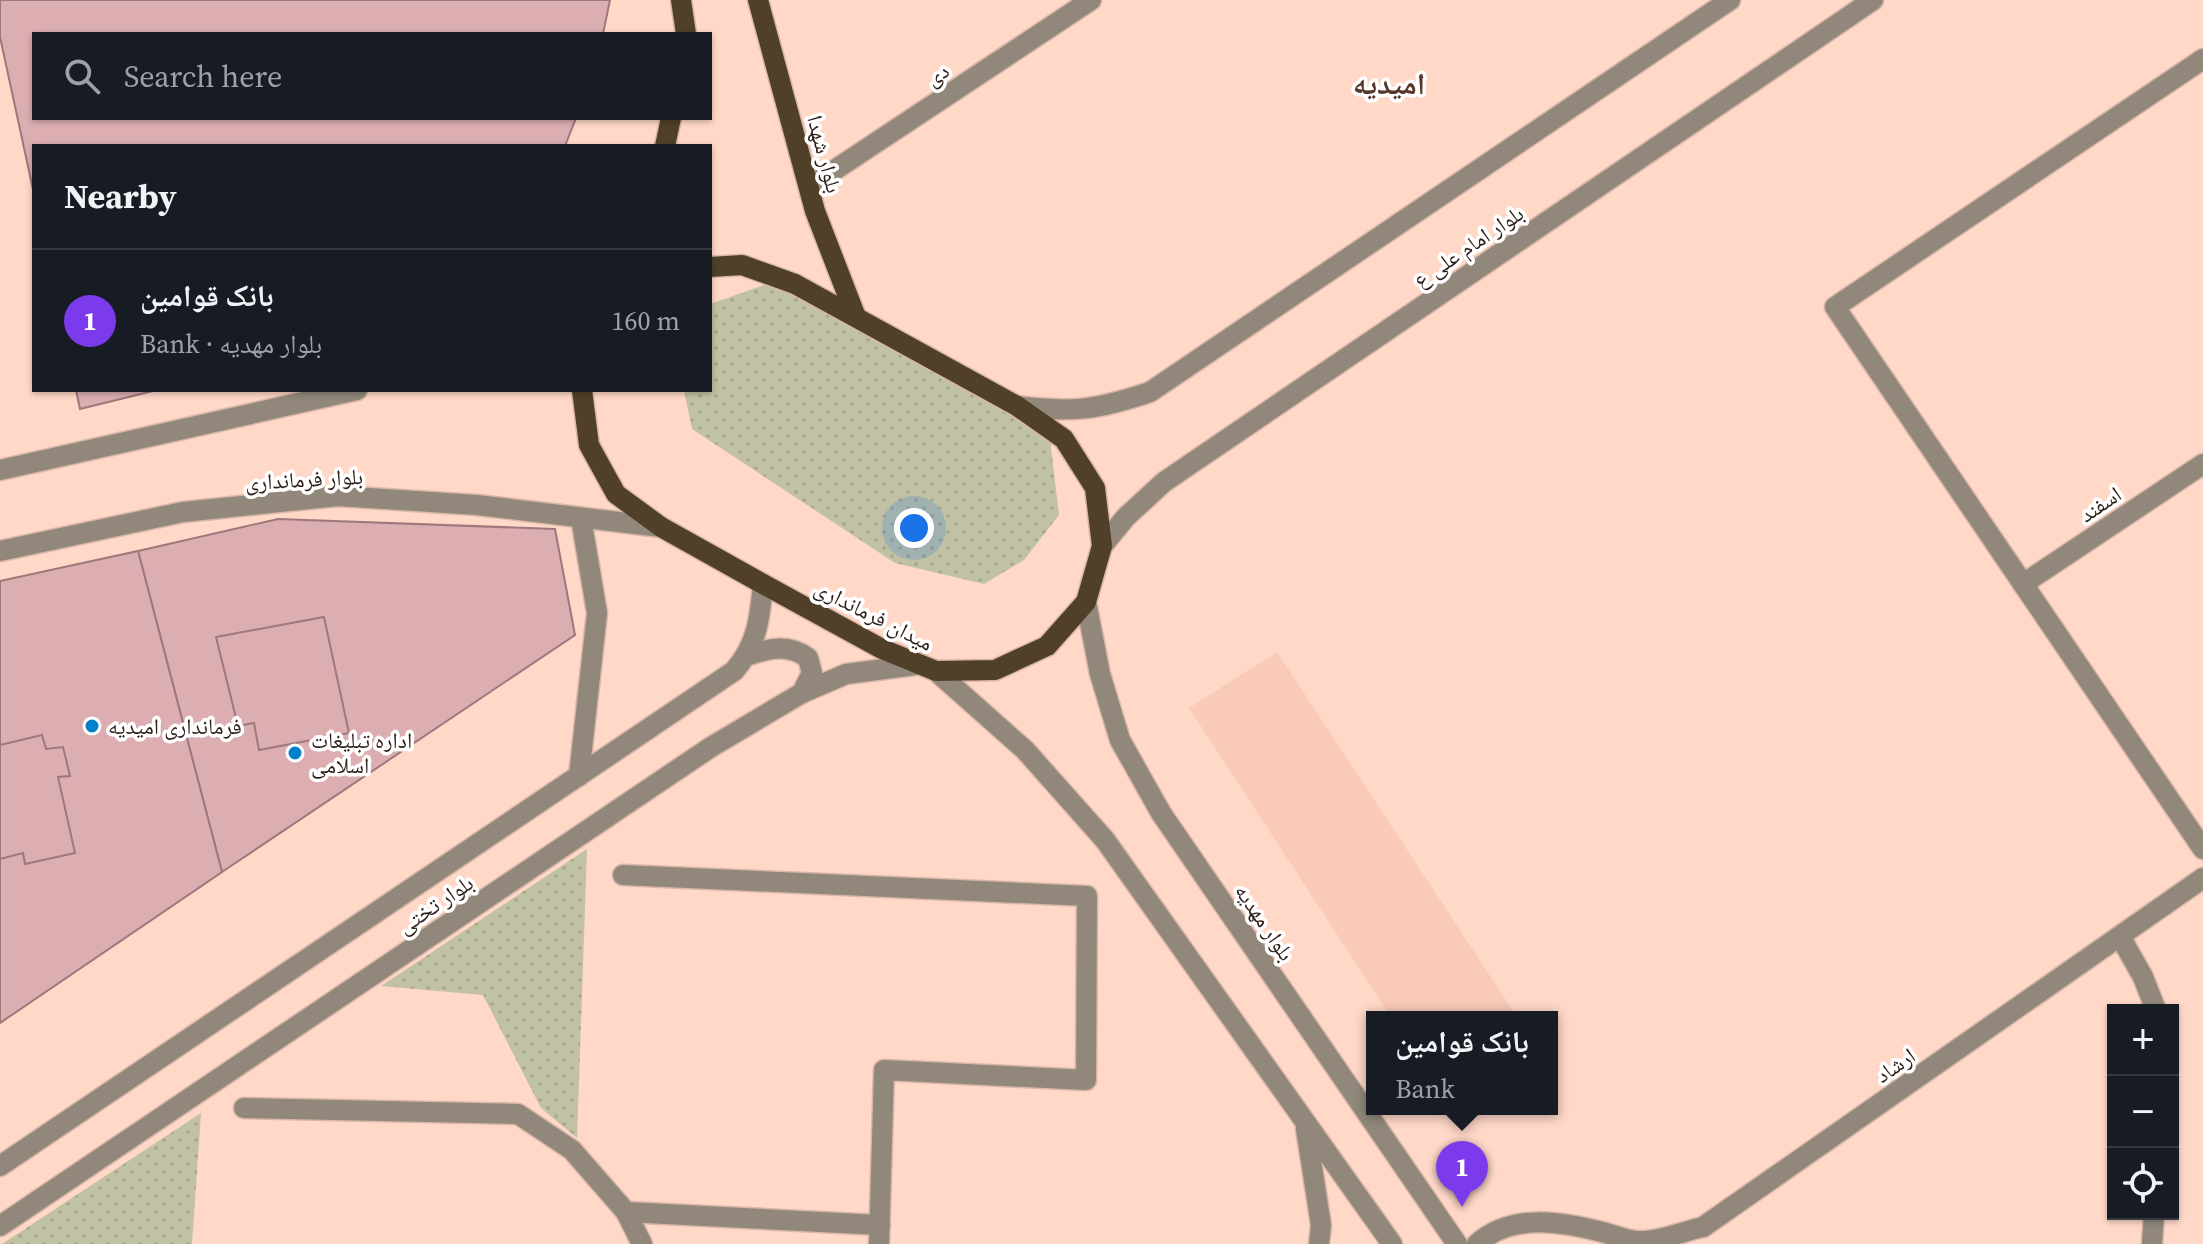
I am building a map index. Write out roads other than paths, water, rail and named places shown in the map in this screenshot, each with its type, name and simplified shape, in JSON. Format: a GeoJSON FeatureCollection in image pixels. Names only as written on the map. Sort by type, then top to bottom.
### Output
{"type":"FeatureCollection","features":[{"type":"Feature","properties":{"kind":"main road"},"geometry":{"type":"LineString","coordinates":[[681,0],[686,32]]}},
{"type":"Feature","properties":{"kind":"main road","name":"بلوار شهدا"},"geometry":{"type":"LineString","coordinates":[[758,0],[809,187],[856,317]]}},
{"type":"Feature","properties":{"kind":"main road"},"geometry":{"type":"LineString","coordinates":[[665,144],[671,120]]}},
{"type":"Feature","properties":{"kind":"main road","name":"میدان فرمانداری"},"geometry":{"type":"LineString","coordinates":[[582,392],[589,445],[616,494],[661,527],[763,584],[915,665],[936,671],[995,670],[1047,646],[1086,602],[1102,546],[1095,488],[1064,439],[1017,406],[795,284],[742,265],[712,267]]}},
{"type":"Feature","properties":{"kind":"street","name":"دی"},"geometry":{"type":"LineString","coordinates":[[809,187],[1091,0]]}},
{"type":"Feature","properties":{"kind":"street"},"geometry":{"type":"LineString","coordinates":[[1017,406],[1066,412],[1107,406],[1150,392],[1730,0]]}},
{"type":"Feature","properties":{"kind":"street","name":"بلوار امام علی ع"},"geometry":{"type":"LineString","coordinates":[[1102,546],[1126,517],[1164,482],[1873,0]]}},
{"type":"Feature","properties":{"kind":"street"},"geometry":{"type":"LineString","coordinates":[[2203,59],[1835,307],[2203,849]]}},
{"type":"Feature","properties":{"kind":"street"},"geometry":{"type":"LineString","coordinates":[[0,470],[348,392]]}},
{"type":"Feature","properties":{"kind":"street","name":"اسفند"},"geometry":{"type":"LineString","coordinates":[[2023,584],[2203,464]]}},
{"type":"Feature","properties":{"kind":"street","name":"بلوار فرمانداری"},"geometry":{"type":"LineString","coordinates":[[0,551],[183,512],[338,496],[477,505],[661,527]]}},
{"type":"Feature","properties":{"kind":"street"},"geometry":{"type":"LineString","coordinates":[[579,776],[597,613],[581,518]]}},
{"type":"Feature","properties":{"kind":"street"},"geometry":{"type":"LineString","coordinates":[[749,655],[759,625],[763,584]]}},
{"type":"Feature","properties":{"kind":"street","name":"بلوار مهدیه"},"geometry":{"type":"LineString","coordinates":[[1086,602],[1100,674],[1120,740],[1161,813],[1366,1111]]}},
{"type":"Feature","properties":{"kind":"street"},"geometry":{"type":"LineString","coordinates":[[749,655],[777,648],[797,650],[808,658],[812,673],[802,693]]}},
{"type":"Feature","properties":{"kind":"street","name":"بلوار تختی"},"geometry":{"type":"LineString","coordinates":[[0,1166],[734,671],[749,655]]}},
{"type":"Feature","properties":{"kind":"street","name":"بلوار تختی"},"geometry":{"type":"LineString","coordinates":[[0,1226],[711,747],[802,693],[846,674],[915,665]]}},
{"type":"Feature","properties":{"kind":"street"},"geometry":{"type":"LineString","coordinates":[[936,671],[1025,750],[1105,840],[1392,1244]]}},
{"type":"Feature","properties":{"kind":"street"},"geometry":{"type":"LineString","coordinates":[[623,875],[1087,896],[1086,1080],[884,1070],[879,1235],[626,1212]]}},
{"type":"Feature","properties":{"kind":"street","name":"ارشاد"},"geometry":{"type":"LineString","coordinates":[[1477,1244],[1490,1233],[1514,1223],[1536,1222],[1592,1237],[1642,1243],[1703,1227],[2203,878]]}},
{"type":"Feature","properties":{"kind":"street"},"geometry":{"type":"LineString","coordinates":[[2121,938],[2143,977],[2154,1004]]}},
{"type":"Feature","properties":{"kind":"street"},"geometry":{"type":"LineString","coordinates":[[244,1108],[518,1114],[572,1150],[626,1212],[642,1244]]}},
{"type":"Feature","properties":{"kind":"street","name":"بلوار مهدیه"},"geometry":{"type":"LineString","coordinates":[[1368,1115],[1457,1244]]}},
{"type":"Feature","properties":{"kind":"street"},"geometry":{"type":"LineString","coordinates":[[1305,1125],[1321,1225],[1319,1244]]}},
{"type":"Feature","properties":{"kind":"street"},"geometry":{"type":"LineString","coordinates":[[2152,1244],[2154,1220]]}},
{"type":"Feature","properties":{"kind":"place","name":"فرمانداری امیدیه"},"geometry":{"type":"Point","coordinates":[92,726]}},
{"type":"Feature","properties":{"kind":"place","name":"اداره تبلیغات اسلامی"},"geometry":{"type":"Point","coordinates":[295,753]}},
{"type":"Feature","properties":{"kind":"place","name":"بانک قوامین"},"geometry":{"type":"Point","coordinates":[1462,1207]}},
{"type":"Feature","properties":{"kind":"district","name":"امیدیه"},"geometry":{"type":"Point","coordinates":[1389,83]}}]}
